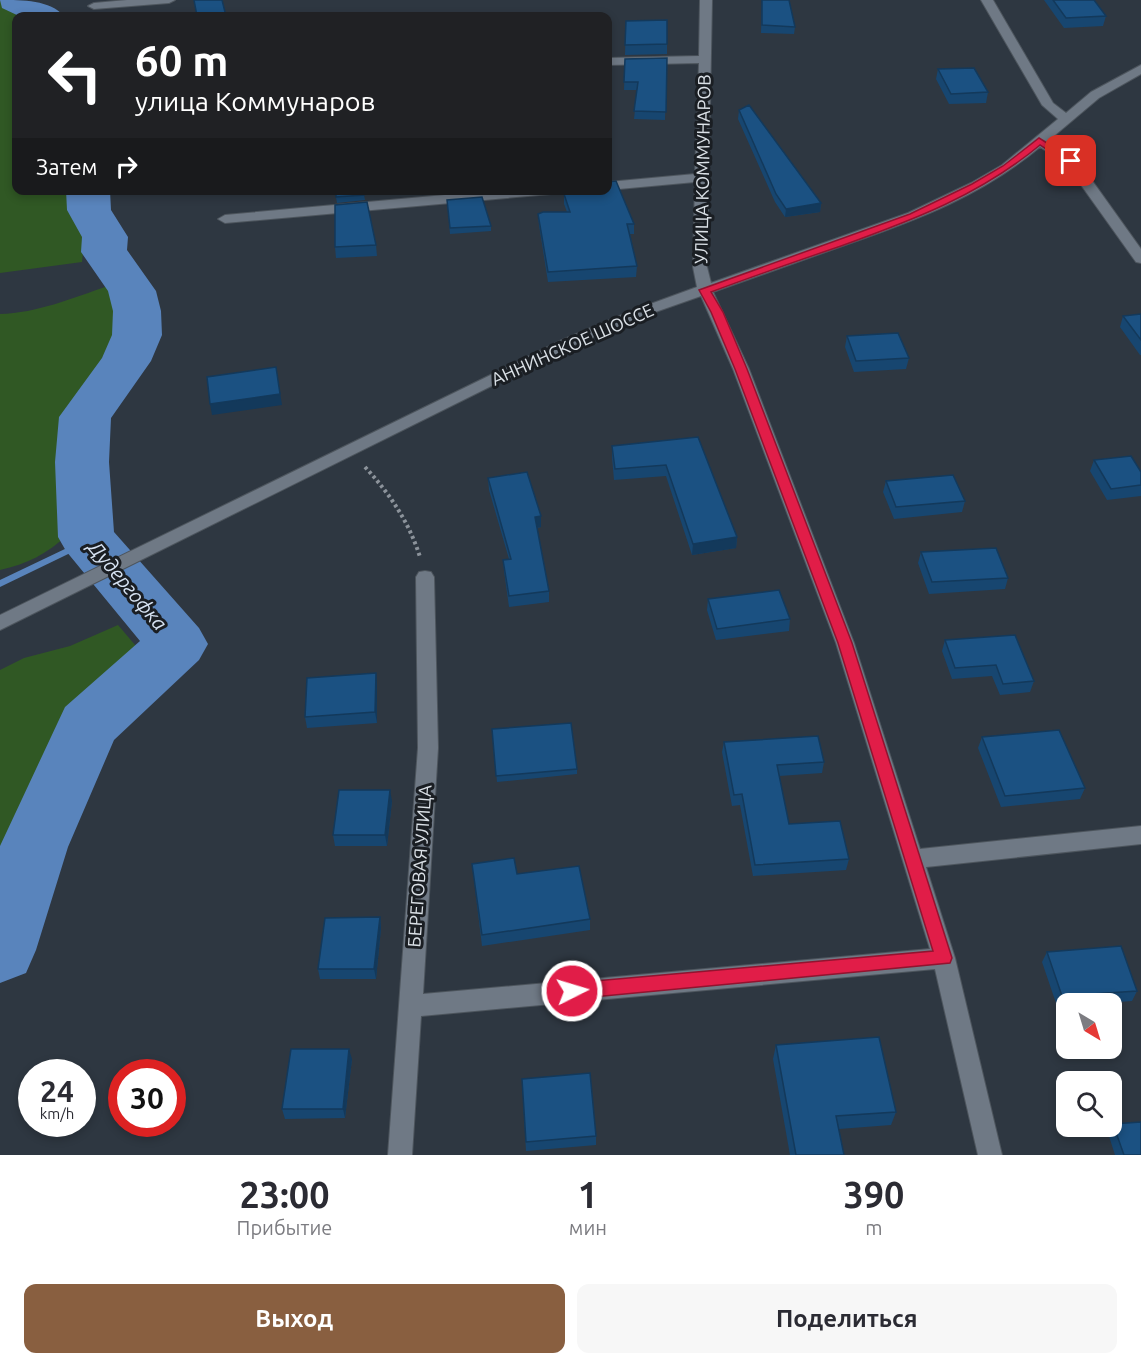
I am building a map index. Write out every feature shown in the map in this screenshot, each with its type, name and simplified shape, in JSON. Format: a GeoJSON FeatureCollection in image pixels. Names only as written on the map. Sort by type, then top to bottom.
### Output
{"type":"FeatureCollection","features":[{"type":"Feature","properties":{"kind":"street"},"geometry":{"type":"LineString","coordinates":[[94,6],[169,0]]}},
{"type":"Feature","properties":{"kind":"street","name":"УЛИЦА КОММУНАРОВ"},"geometry":{"type":"LineString","coordinates":[[706,0],[700,267],[705,290],[741,369],[845,643],[944,958],[990,1155]]}},
{"type":"Feature","properties":{"kind":"street"},"geometry":{"type":"LineString","coordinates":[[987,0],[1048,105],[1065,119]]}},
{"type":"Feature","properties":{"kind":"street"},"geometry":{"type":"LineString","coordinates":[[612,61],[704,59]]}},
{"type":"Feature","properties":{"kind":"street","name":"АННИНСКОЕ ШОССЕ"},"geometry":{"type":"LineString","coordinates":[[0,623],[567,343],[639,313],[913,216],[976,186],[1006,168],[1095,95],[1141,69]]}},
{"type":"Feature","properties":{"kind":"street"},"geometry":{"type":"LineString","coordinates":[[1039,141],[1071,161],[1141,259]]}},
{"type":"Feature","properties":{"kind":"street"},"geometry":{"type":"LineString","coordinates":[[612,186],[701,177]]}},
{"type":"Feature","properties":{"kind":"street"},"geometry":{"type":"LineString","coordinates":[[225,219],[495,195]]}},
{"type":"Feature","properties":{"kind":"street","name":"БЕРЕГОВАЯ УЛИЦА"},"geometry":{"type":"LineString","coordinates":[[400,1155],[428,748],[425,577]]}},
{"type":"Feature","properties":{"kind":"street"},"geometry":{"type":"LineString","coordinates":[[914,859],[1141,835]]}},
{"type":"Feature","properties":{"kind":"street"},"geometry":{"type":"LineString","coordinates":[[409,1006],[944,958]]}},
{"type":"Feature","properties":{"kind":"path"},"geometry":{"type":"LineString","coordinates":[[362,465],[386,489],[415,544],[425,577]]}},
{"type":"Feature","properties":{"kind":"green space"},"geometry":{"type":"Polygon","coordinates":[[[0,0],[24,12],[12,12],[12,195],[74,195],[74,207],[85,233],[82,262],[0,273],[0,0]]]}},
{"type":"Feature","properties":{"kind":"green space"},"geometry":{"type":"Polygon","coordinates":[[[108,286],[118,304],[121,316],[120,329],[106,360],[66,425],[58,449],[59,486],[67,535],[52,548],[36,557],[0,570],[0,314],[41,308],[108,286]]]}},
{"type":"Feature","properties":{"kind":"green space"},"geometry":{"type":"Polygon","coordinates":[[[118,625],[147,659],[65,732],[0,905],[0,670],[24,658],[70,646],[118,625]]]}},
{"type":"Feature","properties":{"kind":"building"},"geometry":{"type":"Polygon","coordinates":[[[194,0],[222,0],[225,12],[196,12],[194,0]]]}},
{"type":"Feature","properties":{"kind":"building"},"geometry":{"type":"Polygon","coordinates":[[[762,0],[789,0],[795,27],[762,25],[762,0]]]}},
{"type":"Feature","properties":{"kind":"building"},"geometry":{"type":"Polygon","coordinates":[[[1053,0],[1094,0],[1106,16],[1066,18],[1053,0]]]}},
{"type":"Feature","properties":{"kind":"building"},"geometry":{"type":"Polygon","coordinates":[[[667,20],[667,44],[625,45],[626,21],[667,20]]]}},
{"type":"Feature","properties":{"kind":"building"},"geometry":{"type":"Polygon","coordinates":[[[667,58],[666,112],[634,111],[638,82],[624,82],[625,59],[667,58]]]}},
{"type":"Feature","properties":{"kind":"building"},"geometry":{"type":"Polygon","coordinates":[[[974,68],[988,92],[951,94],[938,69],[974,68]]]}},
{"type":"Feature","properties":{"kind":"building"},"geometry":{"type":"Polygon","coordinates":[[[749,105],[821,203],[786,209],[776,194],[739,110],[749,105]]]}},
{"type":"Feature","properties":{"kind":"building"},"geometry":{"type":"Polygon","coordinates":[[[616,181],[634,224],[627,224],[637,266],[548,272],[538,214],[570,212],[564,195],[612,195],[612,182],[616,181]]]}},
{"type":"Feature","properties":{"kind":"building"},"geometry":{"type":"Polygon","coordinates":[[[336,195],[364,195],[336,197],[336,195]]]}},
{"type":"Feature","properties":{"kind":"building"},"geometry":{"type":"Polygon","coordinates":[[[482,197],[491,226],[450,228],[447,200],[482,197]]]}},
{"type":"Feature","properties":{"kind":"building"},"geometry":{"type":"Polygon","coordinates":[[[367,202],[376,245],[335,247],[335,205],[367,202]]]}},
{"type":"Feature","properties":{"kind":"building"},"geometry":{"type":"Polygon","coordinates":[[[1141,314],[1141,340],[1123,316],[1141,314]]]}},
{"type":"Feature","properties":{"kind":"building"},"geometry":{"type":"Polygon","coordinates":[[[898,333],[909,358],[856,361],[847,336],[898,333]]]}},
{"type":"Feature","properties":{"kind":"building"},"geometry":{"type":"Polygon","coordinates":[[[276,367],[280,394],[210,404],[207,377],[276,367]]]}},
{"type":"Feature","properties":{"kind":"building"},"geometry":{"type":"Polygon","coordinates":[[[698,437],[737,537],[693,544],[666,465],[615,469],[612,446],[698,437]]]}},
{"type":"Feature","properties":{"kind":"building"},"geometry":{"type":"Polygon","coordinates":[[[1131,456],[1141,472],[1141,485],[1111,489],[1094,460],[1131,456]]]}},
{"type":"Feature","properties":{"kind":"building"},"geometry":{"type":"Polygon","coordinates":[[[527,472],[541,516],[535,517],[549,591],[509,596],[503,560],[511,559],[488,478],[527,472]]]}},
{"type":"Feature","properties":{"kind":"building"},"geometry":{"type":"Polygon","coordinates":[[[953,475],[965,501],[896,507],[886,481],[953,475]]]}},
{"type":"Feature","properties":{"kind":"building"},"geometry":{"type":"Polygon","coordinates":[[[996,548],[1008,578],[932,582],[921,552],[996,548]]]}},
{"type":"Feature","properties":{"kind":"building"},"geometry":{"type":"Polygon","coordinates":[[[779,590],[790,619],[717,629],[708,599],[779,590]]]}},
{"type":"Feature","properties":{"kind":"building"},"geometry":{"type":"Polygon","coordinates":[[[1015,635],[1034,681],[1003,684],[996,665],[955,668],[945,640],[1015,635]]]}},
{"type":"Feature","properties":{"kind":"building"},"geometry":{"type":"Polygon","coordinates":[[[376,673],[375,712],[305,717],[307,678],[376,673]]]}},
{"type":"Feature","properties":{"kind":"building"},"geometry":{"type":"Polygon","coordinates":[[[571,723],[577,769],[496,776],[492,729],[571,723]]]}},
{"type":"Feature","properties":{"kind":"building"},"geometry":{"type":"Polygon","coordinates":[[[1059,730],[1085,788],[1005,796],[982,737],[1059,730]]]}},
{"type":"Feature","properties":{"kind":"building"},"geometry":{"type":"Polygon","coordinates":[[[818,736],[824,762],[777,765],[789,824],[840,821],[849,859],[755,865],[742,794],[734,795],[724,742],[818,736]]]}},
{"type":"Feature","properties":{"kind":"building"},"geometry":{"type":"Polygon","coordinates":[[[339,790],[390,790],[385,835],[333,835],[339,790]]]}},
{"type":"Feature","properties":{"kind":"building"},"geometry":{"type":"Polygon","coordinates":[[[514,858],[517,874],[579,866],[590,919],[482,935],[472,864],[514,858]]]}},
{"type":"Feature","properties":{"kind":"building"},"geometry":{"type":"Polygon","coordinates":[[[380,917],[374,969],[318,969],[325,918],[380,917]]]}},
{"type":"Feature","properties":{"kind":"building"},"geometry":{"type":"Polygon","coordinates":[[[1121,946],[1137,991],[1061,993],[1047,952],[1121,946]]]}},
{"type":"Feature","properties":{"kind":"building"},"geometry":{"type":"Polygon","coordinates":[[[879,1037],[896,1112],[836,1116],[844,1155],[796,1155],[776,1045],[879,1037]]]}},
{"type":"Feature","properties":{"kind":"building"},"geometry":{"type":"Polygon","coordinates":[[[291,1049],[349,1049],[343,1109],[282,1109],[291,1049]]]}},
{"type":"Feature","properties":{"kind":"building"},"geometry":{"type":"Polygon","coordinates":[[[590,1073],[596,1136],[526,1142],[522,1079],[590,1073]]]}},
{"type":"Feature","properties":{"kind":"building"},"geometry":{"type":"Polygon","coordinates":[[[1141,1122],[1141,1155],[1124,1155],[1118,1137],[1122,1137],[1122,1123],[1141,1122]]]}},
{"type":"Feature","properties":{"kind":"waterway","name":"Дудергофка"},"geometry":{"type":"LineString","coordinates":[[15,0],[38,12]]}},
{"type":"Feature","properties":{"kind":"waterway","name":"Дудергофка"},"geometry":{"type":"LineString","coordinates":[[0,950],[34,847],[88,725],[177,644],[86,537],[82,462],[85,417],[126,361],[137,335],[137,311],[132,291],[119,269],[104,252],[105,237],[89,210],[88,195]]}},
{"type":"Feature","properties":{"kind":"waterway"},"geometry":{"type":"LineString","coordinates":[[0,584],[90,540]]}},
{"type":"Feature","properties":{"kind":"route"},"geometry":{"type":"LineString","coordinates":[[572,991],[944,958],[845,643],[741,369],[705,290],[913,216],[976,186],[1006,168],[1039,141],[1071,161]]}}]}
